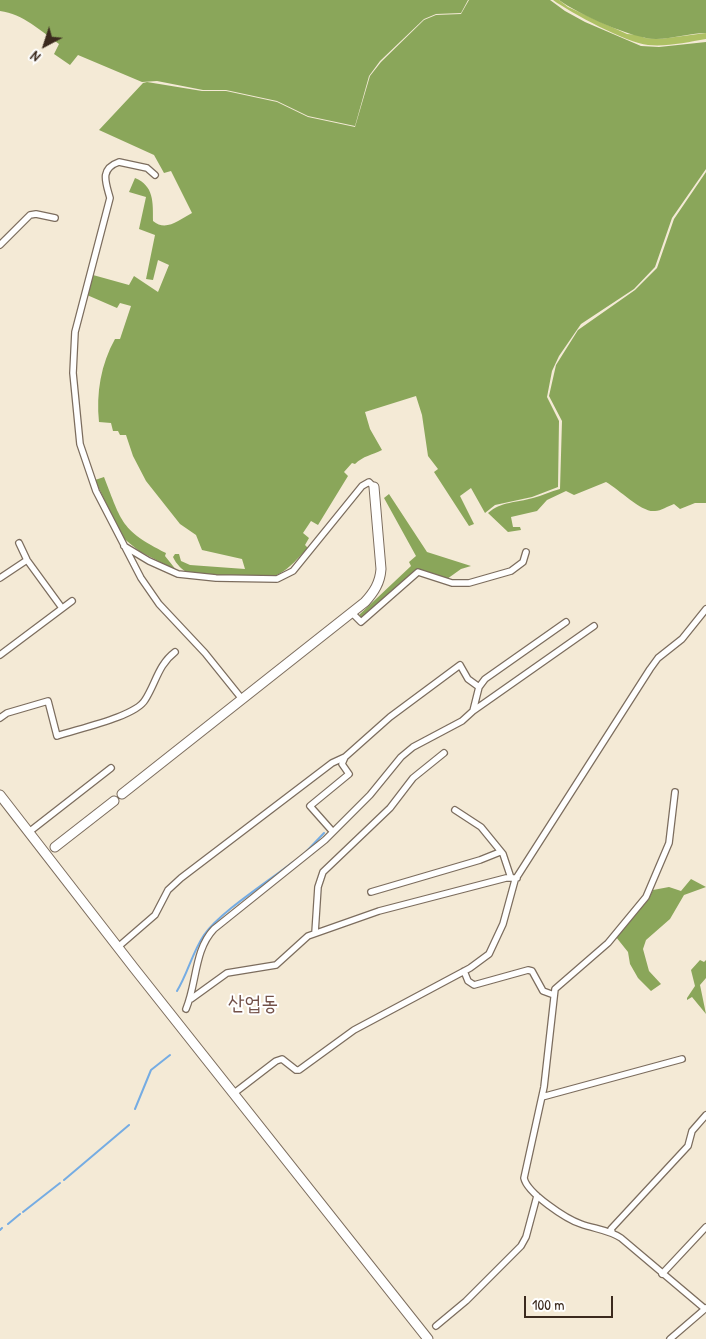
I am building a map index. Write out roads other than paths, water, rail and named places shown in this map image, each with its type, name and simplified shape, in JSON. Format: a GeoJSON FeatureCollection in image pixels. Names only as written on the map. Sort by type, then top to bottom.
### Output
{"type":"FeatureCollection","features":[{"type":"Feature","properties":{"kind":"main road"},"geometry":{"type":"LineString","coordinates":[[122,794],[352,613],[372,595],[380,580],[374,487]]}},
{"type":"Feature","properties":{"kind":"main road"},"geometry":{"type":"LineString","coordinates":[[0,795],[428,1339]]}},
{"type":"Feature","properties":{"kind":"main road"},"geometry":{"type":"LineString","coordinates":[[55,847],[114,801]]}},
{"type":"Feature","properties":{"kind":"street"},"geometry":{"type":"LineString","coordinates":[[155,175],[147,168],[119,162],[106,170],[104,177],[110,198],[78,319],[74,346],[73,373],[80,444],[96,491],[137,571],[159,604],[205,653],[242,699]]}},
{"type":"Feature","properties":{"kind":"street"},"geometry":{"type":"LineString","coordinates":[[0,245],[30,215],[36,214],[55,218]]}},
{"type":"Feature","properties":{"kind":"street"},"geometry":{"type":"LineString","coordinates":[[124,546],[149,561],[178,574],[228,579],[277,580],[293,571],[362,486],[369,482],[374,487]]}},
{"type":"Feature","properties":{"kind":"street"},"geometry":{"type":"LineString","coordinates":[[18,543],[27,560],[62,608]]}},
{"type":"Feature","properties":{"kind":"street"},"geometry":{"type":"LineString","coordinates":[[352,613],[361,622],[418,572],[452,583],[469,583],[511,572],[523,562],[526,552]]}},
{"type":"Feature","properties":{"kind":"street"},"geometry":{"type":"LineString","coordinates":[[0,578],[27,560]]}},
{"type":"Feature","properties":{"kind":"street"},"geometry":{"type":"LineString","coordinates":[[0,655],[72,601]]}},
{"type":"Feature","properties":{"kind":"street"},"geometry":{"type":"LineString","coordinates":[[234,1094],[276,1061],[282,1059],[296,1070],[299,1070],[332,1044],[373,1019],[482,961],[491,951],[503,924],[514,878],[650,669],[658,658],[682,639],[706,609]]}},
{"type":"Feature","properties":{"kind":"street"},"geometry":{"type":"LineString","coordinates":[[473,711],[479,687],[495,671],[566,622]]}},
{"type":"Feature","properties":{"kind":"street"},"geometry":{"type":"LineString","coordinates":[[186,1009],[190,1000],[200,950],[206,937],[302,860],[333,832],[370,795],[401,757],[413,748],[462,721],[473,711],[594,626]]}},
{"type":"Feature","properties":{"kind":"street"},"geometry":{"type":"LineString","coordinates":[[0,718],[7,712],[48,701],[57,736],[133,711],[145,700],[158,671],[166,659],[175,652]]}},
{"type":"Feature","properties":{"kind":"street"},"geometry":{"type":"LineString","coordinates":[[118,947],[155,915],[168,890],[181,878],[332,763],[345,757],[390,717],[460,665],[468,679],[479,687]]}},
{"type":"Feature","properties":{"kind":"street"},"geometry":{"type":"LineString","coordinates":[[315,933],[318,887],[323,872],[390,808],[413,778],[444,753]]}},
{"type":"Feature","properties":{"kind":"street"},"geometry":{"type":"LineString","coordinates":[[333,832],[310,806],[349,774],[342,764],[345,757]]}},
{"type":"Feature","properties":{"kind":"street"},"geometry":{"type":"LineString","coordinates":[[29,832],[111,768]]}},
{"type":"Feature","properties":{"kind":"street"},"geometry":{"type":"LineString","coordinates":[[670,1339],[706,1308],[612,1232],[576,1222],[537,1196],[525,1185],[524,1178],[542,1097],[554,995],[558,985],[608,943],[646,897],[669,843],[675,792]]}},
{"type":"Feature","properties":{"kind":"street"},"geometry":{"type":"LineString","coordinates":[[455,810],[481,827],[503,854],[514,878]]}},
{"type":"Feature","properties":{"kind":"street"},"geometry":{"type":"LineString","coordinates":[[370,892],[480,860],[500,852]]}},
{"type":"Feature","properties":{"kind":"street"},"geometry":{"type":"LineString","coordinates":[[190,1000],[227,973],[276,966],[292,954],[304,939],[315,933],[379,911],[514,878]]}},
{"type":"Feature","properties":{"kind":"street"},"geometry":{"type":"LineString","coordinates":[[464,971],[468,981],[474,985],[528,970],[532,971],[543,991],[554,995]]}},
{"type":"Feature","properties":{"kind":"street"},"geometry":{"type":"LineString","coordinates":[[542,1097],[682,1059]]}},
{"type":"Feature","properties":{"kind":"street"},"geometry":{"type":"LineString","coordinates":[[612,1232],[611,1229],[688,1146],[692,1131],[706,1115]]}},
{"type":"Feature","properties":{"kind":"street"},"geometry":{"type":"LineString","coordinates":[[436,1326],[466,1300],[521,1246],[526,1237],[537,1196]]}},
{"type":"Feature","properties":{"kind":"street"},"geometry":{"type":"LineString","coordinates":[[662,1274],[706,1227]]}},
{"type":"Feature","properties":{"kind":"waterway"},"geometry":{"type":"LineString","coordinates":[[303,855],[324,833]]}},
{"type":"Feature","properties":{"kind":"waterway"},"geometry":{"type":"LineString","coordinates":[[177,991],[200,942],[211,926],[293,862]]}},
{"type":"Feature","properties":{"kind":"waterway"},"geometry":{"type":"LineString","coordinates":[[135,1109],[151,1070],[170,1055]]}},
{"type":"Feature","properties":{"kind":"waterway"},"geometry":{"type":"LineString","coordinates":[[64,1180],[129,1125]]}},
{"type":"Feature","properties":{"kind":"waterway"},"geometry":{"type":"LineString","coordinates":[[23,1212],[60,1183]]}},
{"type":"Feature","properties":{"kind":"waterway"},"geometry":{"type":"LineString","coordinates":[[8,1224],[20,1214]]}},
{"type":"Feature","properties":{"kind":"district","name":"산업동"},"geometry":{"type":"Point","coordinates":[253,1004]}}]}
